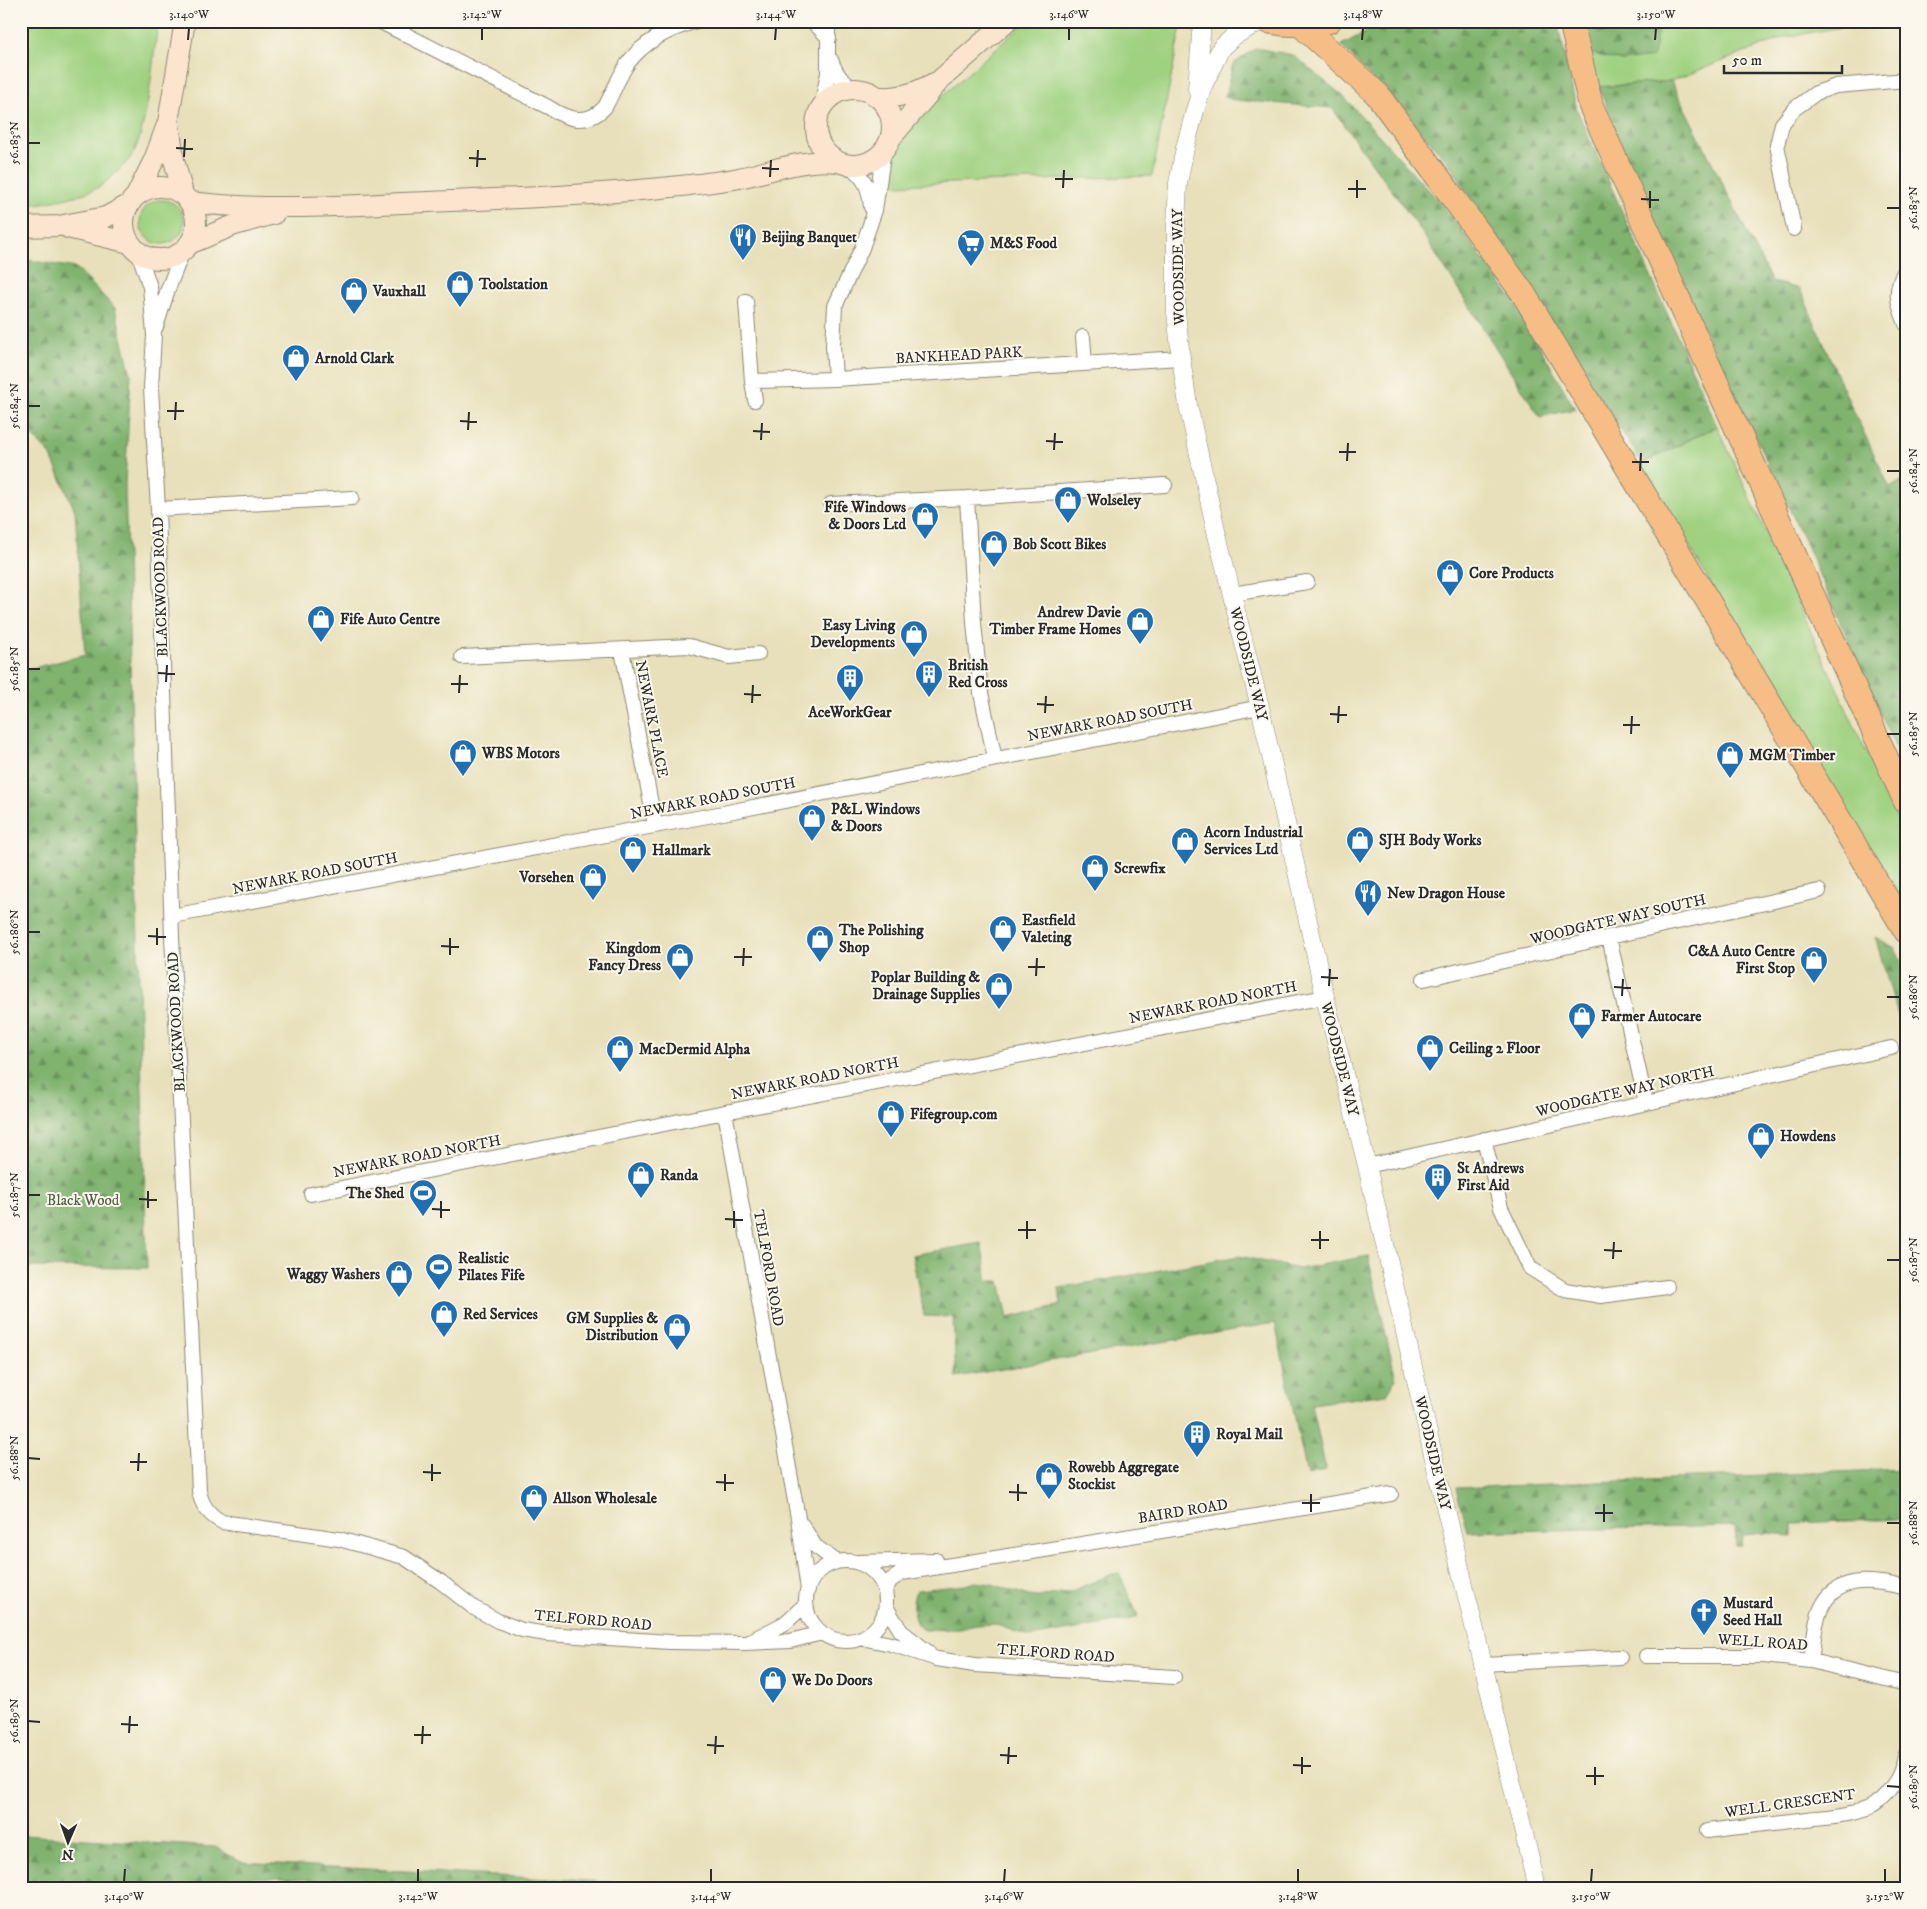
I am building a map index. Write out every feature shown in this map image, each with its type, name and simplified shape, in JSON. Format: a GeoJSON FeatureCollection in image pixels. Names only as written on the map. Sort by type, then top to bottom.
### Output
{"type":"FeatureCollection","features":[{"type":"Feature","properties":{"kind":"highway"},"geometry":{"type":"LineString","coordinates":[[1268,21],[1301,25],[1329,21]]}},
{"type":"Feature","properties":{"kind":"highway"},"geometry":{"type":"LineString","coordinates":[[1571,21],[1591,106],[1906,802]]}},
{"type":"Feature","properties":{"kind":"highway"},"geometry":{"type":"LineString","coordinates":[[1301,25],[1377,94],[1523,293],[1906,931]]}},
{"type":"Feature","properties":{"kind":"main road"},"geometry":{"type":"LineString","coordinates":[[134,247],[126,234],[124,224],[126,213],[154,160],[168,122],[185,21]]}},
{"type":"Feature","properties":{"kind":"main road"},"geometry":{"type":"LineString","coordinates":[[21,228],[58,226],[106,217],[147,189],[159,187],[172,188],[187,198],[229,207],[298,207],[543,197],[690,185],[738,178],[771,169],[816,162],[864,164],[875,159],[941,79],[1007,21]]}},
{"type":"Feature","properties":{"kind":"main road"},"geometry":{"type":"LineString","coordinates":[[844,164],[828,156],[820,146],[816,133],[816,122],[821,108],[828,100],[838,93],[850,90],[888,99],[924,89],[941,79]]}},
{"type":"Feature","properties":{"kind":"main road"},"geometry":{"type":"LineString","coordinates":[[868,93],[884,104],[889,115],[892,127],[887,144]]}},
{"type":"Feature","properties":{"kind":"main road"},"geometry":{"type":"LineString","coordinates":[[168,122],[174,160],[187,198],[195,212],[197,224],[195,235],[186,248]]}},
{"type":"Feature","properties":{"kind":"main road"},"geometry":{"type":"LineString","coordinates":[[771,169],[798,154],[808,146],[816,133]]}},
{"type":"Feature","properties":{"kind":"main road"},"geometry":{"type":"LineString","coordinates":[[58,226],[134,247],[149,257],[161,259],[173,257],[186,248],[232,226],[298,207]]}},
{"type":"Feature","properties":{"kind":"street"},"geometry":{"type":"LineString","coordinates":[[379,21],[548,107],[562,116],[573,120],[583,120],[600,113],[629,62],[648,44],[668,32],[696,21]]}},
{"type":"Feature","properties":{"kind":"street"},"geometry":{"type":"LineString","coordinates":[[812,21],[829,38]]}},
{"type":"Feature","properties":{"kind":"street"},"geometry":{"type":"LineString","coordinates":[[821,108],[826,92],[829,56],[828,21]]}},
{"type":"Feature","properties":{"kind":"street","name":"WOODSIDE WAY"},"geometry":{"type":"LineString","coordinates":[[1196,107],[1202,21]]}},
{"type":"Feature","properties":{"kind":"street","name":"WOODSIDE WAY"},"geometry":{"type":"LineString","coordinates":[[1261,21],[1234,36],[1221,48],[1203,86],[1196,107],[1178,183],[1176,312],[1181,358],[1192,422],[1260,707],[1325,997],[1367,1166],[1440,1485],[1537,1888]]}},
{"type":"Feature","properties":{"kind":"street"},"geometry":{"type":"LineString","coordinates":[[829,56],[842,80],[849,86],[868,93]]}},
{"type":"Feature","properties":{"kind":"street"},"geometry":{"type":"LineString","coordinates":[[1794,229],[1777,145],[1782,124],[1794,109],[1816,93],[1836,86],[1906,80]]}},
{"type":"Feature","properties":{"kind":"street"},"geometry":{"type":"LineString","coordinates":[[836,378],[833,346],[836,306],[871,223],[887,144]]}},
{"type":"Feature","properties":{"kind":"street"},"geometry":{"type":"LineString","coordinates":[[844,164],[863,177],[869,189],[871,223]]}},
{"type":"Feature","properties":{"kind":"street","name":"BLACKWOOD ROAD"},"geometry":{"type":"LineString","coordinates":[[134,247],[150,287],[154,335],[151,388],[158,509],[172,916],[198,1474]]}},
{"type":"Feature","properties":{"kind":"street","name":"BLACKWOOD ROAD"},"geometry":{"type":"LineString","coordinates":[[154,335],[168,289],[186,248]]}},
{"type":"Feature","properties":{"kind":"street"},"geometry":{"type":"LineString","coordinates":[[1906,268],[1898,282],[1898,303],[1906,324]]}},
{"type":"Feature","properties":{"kind":"street"},"geometry":{"type":"LineString","coordinates":[[746,302],[755,400]]}},
{"type":"Feature","properties":{"kind":"street"},"geometry":{"type":"LineString","coordinates":[[1083,337],[1085,364]]}},
{"type":"Feature","properties":{"kind":"street","name":"BANKHEAD PARK"},"geometry":{"type":"LineString","coordinates":[[752,381],[836,378],[1181,358]]}},
{"type":"Feature","properties":{"kind":"street"},"geometry":{"type":"LineString","coordinates":[[1906,369],[1906,379]]}},
{"type":"Feature","properties":{"kind":"street"},"geometry":{"type":"LineString","coordinates":[[831,504],[967,498],[1165,485]]}},
{"type":"Feature","properties":{"kind":"street","name":"BLACKWOOD ROAD"},"geometry":{"type":"LineString","coordinates":[[158,509],[352,498]]}},
{"type":"Feature","properties":{"kind":"street"},"geometry":{"type":"LineString","coordinates":[[967,498],[974,623],[981,698],[995,759]]}},
{"type":"Feature","properties":{"kind":"street"},"geometry":{"type":"LineString","coordinates":[[1232,594],[1307,582]]}},
{"type":"Feature","properties":{"kind":"street","name":"NEWARK PLACE"},"geometry":{"type":"LineString","coordinates":[[462,657],[689,646],[729,656],[758,654]]}},
{"type":"Feature","properties":{"kind":"street","name":"NEWARK PLACE"},"geometry":{"type":"LineString","coordinates":[[622,650],[655,825]]}},
{"type":"Feature","properties":{"kind":"street","name":"NEWARK ROAD SOUTH"},"geometry":{"type":"LineString","coordinates":[[172,916],[655,825],[1260,707]]}},
{"type":"Feature","properties":{"kind":"street","name":"WOODGATE WAY SOUTH"},"geometry":{"type":"LineString","coordinates":[[1424,979],[1818,891]]}},
{"type":"Feature","properties":{"kind":"street"},"geometry":{"type":"LineString","coordinates":[[1609,937],[1646,1103]]}},
{"type":"Feature","properties":{"kind":"street","name":"NEWARK ROAD NORTH"},"geometry":{"type":"LineString","coordinates":[[311,1194],[725,1112],[1325,997]]}},
{"type":"Feature","properties":{"kind":"street","name":"WOODGATE WAY NORTH"},"geometry":{"type":"LineString","coordinates":[[1367,1166],[1891,1048]]}},
{"type":"Feature","properties":{"kind":"street","name":"TELFORD ROAD"},"geometry":{"type":"LineString","coordinates":[[725,1112],[798,1518],[807,1597],[785,1623],[745,1643]]}},
{"type":"Feature","properties":{"kind":"street"},"geometry":{"type":"LineString","coordinates":[[1484,1139],[1501,1208],[1530,1268],[1565,1290],[1601,1296],[1667,1287]]}},
{"type":"Feature","properties":{"kind":"street","name":"TELFORD ROAD"},"geometry":{"type":"LineString","coordinates":[[198,1474],[202,1504],[211,1515],[222,1522],[339,1539],[404,1557],[442,1582],[474,1608],[522,1630],[547,1634],[670,1642],[745,1643],[790,1641],[822,1633]]}},
{"type":"Feature","properties":{"kind":"street","name":"BAIRD ROAD"},"geometry":{"type":"LineString","coordinates":[[885,1590],[891,1580],[902,1573],[1391,1494]]}},
{"type":"Feature","properties":{"kind":"street","name":"TELFORD ROAD"},"geometry":{"type":"LineString","coordinates":[[798,1518],[815,1546],[836,1562]]}},
{"type":"Feature","properties":{"kind":"street","name":"BAIRD ROAD"},"geometry":{"type":"LineString","coordinates":[[854,1562],[981,1560]]}},
{"type":"Feature","properties":{"kind":"street"},"geometry":{"type":"LineString","coordinates":[[836,1562],[854,1562],[865,1565],[874,1572],[885,1590],[886,1607],[882,1620],[873,1630],[861,1638],[843,1640],[832,1638],[822,1633],[812,1620],[807,1597],[818,1572],[836,1562]]}},
{"type":"Feature","properties":{"kind":"street"},"geometry":{"type":"LineString","coordinates":[[1811,1661],[1824,1604],[1838,1588],[1854,1582],[1869,1581],[1906,1588]]}},
{"type":"Feature","properties":{"kind":"street","name":"TELFORD ROAD"},"geometry":{"type":"LineString","coordinates":[[886,1607],[901,1631],[937,1659]]}},
{"type":"Feature","properties":{"kind":"street","name":"TELFORD ROAD"},"geometry":{"type":"LineString","coordinates":[[861,1638],[891,1644],[937,1659],[975,1665],[1174,1677]]}},
{"type":"Feature","properties":{"kind":"street","name":"WELL ROAD"},"geometry":{"type":"LineString","coordinates":[[1646,1656],[1764,1656],[1811,1661],[1906,1684]]}},
{"type":"Feature","properties":{"kind":"street"},"geometry":{"type":"LineString","coordinates":[[1483,1664],[1620,1657]]}},
{"type":"Feature","properties":{"kind":"street","name":"WELL CRESCENT"},"geometry":{"type":"LineString","coordinates":[[1707,1831],[1842,1815],[1873,1807],[1886,1795],[1896,1781],[1906,1754]]}},
{"type":"Feature","properties":{"kind":"green space"},"geometry":{"type":"Polygon","coordinates":[[[21,21],[158,21],[147,106],[134,152],[108,180],[91,191],[61,200],[21,206],[21,21]]]}},
{"type":"Feature","properties":{"kind":"green space"},"geometry":{"type":"Polygon","coordinates":[[[1027,21],[1182,21],[1152,176],[895,185],[884,187],[890,162],[910,129],[925,111],[1027,21]]]}},
{"type":"Feature","properties":{"kind":"green space"},"geometry":{"type":"Polygon","coordinates":[[[1388,21],[1557,21],[1577,110],[1717,426],[1642,463],[1448,162],[1341,45],[1388,21]]]}},
{"type":"Feature","properties":{"kind":"green space"},"geometry":{"type":"Polygon","coordinates":[[[1580,21],[1654,21],[1657,34],[1653,57],[1622,61],[1586,52],[1580,21]]]}},
{"type":"Feature","properties":{"kind":"green space"},"geometry":{"type":"Polygon","coordinates":[[[1654,21],[1876,21],[1785,37],[1671,81],[1599,87],[1586,52],[1622,61],[1657,34],[1654,21]]]}},
{"type":"Feature","properties":{"kind":"green space"},"geometry":{"type":"Polygon","coordinates":[[[1256,48],[1293,55],[1343,96],[1446,209],[1514,301],[1575,409],[1540,417],[1419,228],[1332,108],[1235,100],[1225,97],[1233,64],[1256,48]]]}},
{"type":"Feature","properties":{"kind":"green space"},"geometry":{"type":"Polygon","coordinates":[[[1671,81],[1772,282],[1800,289],[1846,395],[1890,488],[1906,478],[1906,771],[1798,527],[1640,194],[1599,87],[1671,81]]]}},
{"type":"Feature","properties":{"kind":"green space"},"geometry":{"type":"Polygon","coordinates":[[[158,200],[166,200],[178,206],[184,222],[178,238],[166,244],[158,244],[146,238],[140,226],[140,218],[146,206],[158,200]]]}},
{"type":"Feature","properties":{"kind":"green space","name":"Black Wood"},"geometry":{"type":"Polygon","coordinates":[[[21,259],[76,268],[115,308],[131,375],[125,484],[147,1268],[21,1267],[21,671],[85,655],[75,511],[50,454],[21,424],[21,259]]]}},
{"type":"Feature","properties":{"kind":"green space"},"geometry":{"type":"Polygon","coordinates":[[[1717,426],[1906,839],[1906,924],[1642,464],[1717,426]]]}},
{"type":"Feature","properties":{"kind":"green space"},"geometry":{"type":"Polygon","coordinates":[[[1875,937],[1895,948],[1906,969],[1906,1042],[1875,937]]]}},
{"type":"Feature","properties":{"kind":"green space"},"geometry":{"type":"Polygon","coordinates":[[[981,1243],[988,1281],[1000,1281],[1008,1318],[1061,1305],[1059,1288],[1239,1256],[1299,1269],[1368,1256],[1396,1379],[1387,1394],[1312,1404],[1326,1471],[1307,1475],[1275,1323],[956,1377],[953,1317],[924,1316],[912,1255],[981,1243]]]}},
{"type":"Feature","properties":{"kind":"green space"},"geometry":{"type":"Polygon","coordinates":[[[1906,1469],[1906,1519],[1793,1523],[1793,1535],[1764,1533],[1743,1535],[1742,1546],[1736,1546],[1735,1526],[1467,1532],[1456,1488],[1906,1469]]]}},
{"type":"Feature","properties":{"kind":"green space"},"geometry":{"type":"Polygon","coordinates":[[[1119,1573],[1138,1616],[1128,1620],[1030,1637],[994,1624],[976,1625],[960,1629],[923,1630],[917,1625],[914,1616],[913,1602],[917,1590],[966,1585],[976,1582],[992,1584],[1038,1597],[1072,1591],[1112,1574],[1119,1573]]]}},
{"type":"Feature","properties":{"kind":"green space"},"geometry":{"type":"Polygon","coordinates":[[[21,1835],[215,1847],[241,1862],[716,1888],[394,1888],[299,1879],[239,1877],[212,1883],[206,1888],[87,1888],[21,1881],[21,1835]]]}},
{"type":"Feature","properties":{"kind":"place","name":"Beijing Banquet"},"geometry":{"type":"Point","coordinates":[743,261]}},
{"type":"Feature","properties":{"kind":"place","name":"M&S Food"},"geometry":{"type":"Point","coordinates":[971,267]}},
{"type":"Feature","properties":{"kind":"place","name":"Toolstation"},"geometry":{"type":"Point","coordinates":[460,308]}},
{"type":"Feature","properties":{"kind":"place","name":"Vauxhall"},"geometry":{"type":"Point","coordinates":[354,315]}},
{"type":"Feature","properties":{"kind":"place","name":"Arnold Clark"},"geometry":{"type":"Point","coordinates":[296,382]}},
{"type":"Feature","properties":{"kind":"place","name":"Wolseley"},"geometry":{"type":"Point","coordinates":[1068,524]}},
{"type":"Feature","properties":{"kind":"place","name":"Fife Windows & Doors Ltd"},"geometry":{"type":"Point","coordinates":[925,540]}},
{"type":"Feature","properties":{"kind":"place","name":"Bob Scott Bikes"},"geometry":{"type":"Point","coordinates":[994,568]}},
{"type":"Feature","properties":{"kind":"place","name":"Core Products"},"geometry":{"type":"Point","coordinates":[1450,597]}},
{"type":"Feature","properties":{"kind":"place","name":"Fife Auto Centre"},"geometry":{"type":"Point","coordinates":[321,643]}},
{"type":"Feature","properties":{"kind":"place","name":"Andrew Davie Timber Frame Homes"},"geometry":{"type":"Point","coordinates":[1140,645]}},
{"type":"Feature","properties":{"kind":"place","name":"Easy Living Developments"},"geometry":{"type":"Point","coordinates":[914,658]}},
{"type":"Feature","properties":{"kind":"place","name":"British Red Cross"},"geometry":{"type":"Point","coordinates":[929,698]}},
{"type":"Feature","properties":{"kind":"place","name":"AceWorkGear"},"geometry":{"type":"Point","coordinates":[850,702]}},
{"type":"Feature","properties":{"kind":"place","name":"WBS Motors"},"geometry":{"type":"Point","coordinates":[463,777]}},
{"type":"Feature","properties":{"kind":"place","name":"MGM Timber"},"geometry":{"type":"Point","coordinates":[1730,779]}},
{"type":"Feature","properties":{"kind":"place","name":"P&L Windows & Doors"},"geometry":{"type":"Point","coordinates":[812,842]}},
{"type":"Feature","properties":{"kind":"place","name":"SJH Body Works"},"geometry":{"type":"Point","coordinates":[1360,864]}},
{"type":"Feature","properties":{"kind":"place","name":"Acorn Industrial Services Ltd"},"geometry":{"type":"Point","coordinates":[1185,865]}},
{"type":"Feature","properties":{"kind":"place","name":"Hallmark"},"geometry":{"type":"Point","coordinates":[633,874]}},
{"type":"Feature","properties":{"kind":"place","name":"Screwfix"},"geometry":{"type":"Point","coordinates":[1095,892]}},
{"type":"Feature","properties":{"kind":"place","name":"Vorsehen"},"geometry":{"type":"Point","coordinates":[593,901]}},
{"type":"Feature","properties":{"kind":"place","name":"New Dragon House"},"geometry":{"type":"Point","coordinates":[1368,917]}},
{"type":"Feature","properties":{"kind":"place","name":"Eastfield Valeting"},"geometry":{"type":"Point","coordinates":[1003,953]}},
{"type":"Feature","properties":{"kind":"place","name":"The Polishing Shop"},"geometry":{"type":"Point","coordinates":[820,963]}},
{"type":"Feature","properties":{"kind":"place","name":"Kingdom Fancy Dress"},"geometry":{"type":"Point","coordinates":[680,981]}},
{"type":"Feature","properties":{"kind":"place","name":"C&A Auto Centre First Stop"},"geometry":{"type":"Point","coordinates":[1814,984]}},
{"type":"Feature","properties":{"kind":"place","name":"Poplar Building & Drainage Supplies"},"geometry":{"type":"Point","coordinates":[999,1010]}},
{"type":"Feature","properties":{"kind":"place","name":"Farmer Autocare"},"geometry":{"type":"Point","coordinates":[1582,1040]}},
{"type":"Feature","properties":{"kind":"place","name":"Ceiling 2 Floor"},"geometry":{"type":"Point","coordinates":[1430,1072]}},
{"type":"Feature","properties":{"kind":"place","name":"MacDermid Alpha"},"geometry":{"type":"Point","coordinates":[620,1073]}},
{"type":"Feature","properties":{"kind":"place","name":"Fifegroup.com"},"geometry":{"type":"Point","coordinates":[891,1138]}},
{"type":"Feature","properties":{"kind":"place","name":"Howdens"},"geometry":{"type":"Point","coordinates":[1761,1160]}},
{"type":"Feature","properties":{"kind":"place","name":"Randa"},"geometry":{"type":"Point","coordinates":[641,1199]}},
{"type":"Feature","properties":{"kind":"place","name":"St Andrews First Aid"},"geometry":{"type":"Point","coordinates":[1438,1201]}},
{"type":"Feature","properties":{"kind":"place","name":"The Shed"},"geometry":{"type":"Point","coordinates":[423,1217]}},
{"type":"Feature","properties":{"kind":"place","name":"Realistic Pilates Fife"},"geometry":{"type":"Point","coordinates":[439,1291]}},
{"type":"Feature","properties":{"kind":"place","name":"Waggy Washers"},"geometry":{"type":"Point","coordinates":[399,1298]}},
{"type":"Feature","properties":{"kind":"place","name":"Red Services"},"geometry":{"type":"Point","coordinates":[444,1338]}},
{"type":"Feature","properties":{"kind":"place","name":"GM Supplies & Distribution"},"geometry":{"type":"Point","coordinates":[677,1351]}},
{"type":"Feature","properties":{"kind":"place","name":"Royal Mail"},"geometry":{"type":"Point","coordinates":[1197,1458]}},
{"type":"Feature","properties":{"kind":"place","name":"Rowebb Aggregate Stockist"},"geometry":{"type":"Point","coordinates":[1049,1500]}},
{"type":"Feature","properties":{"kind":"place","name":"Allson Wholesale"},"geometry":{"type":"Point","coordinates":[534,1522]}},
{"type":"Feature","properties":{"kind":"place","name":"Mustard Seed Hall"},"geometry":{"type":"Point","coordinates":[1704,1636]}},
{"type":"Feature","properties":{"kind":"place","name":"We Do Doors"},"geometry":{"type":"Point","coordinates":[773,1704]}}]}
